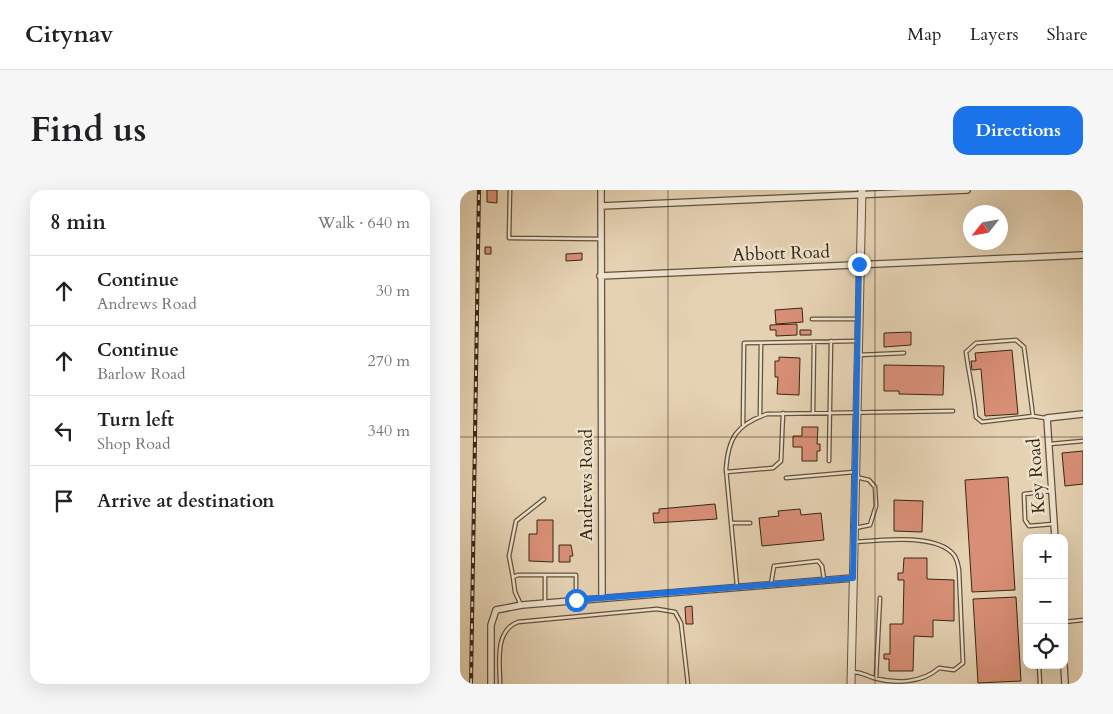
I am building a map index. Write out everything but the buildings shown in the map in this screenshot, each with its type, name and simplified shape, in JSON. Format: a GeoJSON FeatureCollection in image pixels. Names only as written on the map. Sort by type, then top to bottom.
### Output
{"type":"FeatureCollection","features":[{"type":"Feature","properties":{"kind":"street","name":"Andrews Road"},"geometry":{"type":"LineString","coordinates":[[601,190],[602,598]]}},
{"type":"Feature","properties":{"kind":"street"},"geometry":{"type":"LineString","coordinates":[[601,206],[862,193],[967,190]]}},
{"type":"Feature","properties":{"kind":"street"},"geometry":{"type":"LineString","coordinates":[[851,684],[862,193]]}},
{"type":"Feature","properties":{"kind":"street","name":"Abbott Road"},"geometry":{"type":"LineString","coordinates":[[600,276],[1083,255]]}},
{"type":"Feature","properties":{"kind":"street","name":"Key Road"},"geometry":{"type":"LineString","coordinates":[[1055,534],[1047,418],[1083,414]]}},
{"type":"Feature","properties":{"kind":"street"},"geometry":{"type":"LineString","coordinates":[[491,684],[491,625],[496,610],[522,605],[576,600],[853,578]]}},
{"type":"Feature","properties":{"kind":"street"},"geometry":{"type":"LineString","coordinates":[[1064,669],[1066,684]]}},
{"type":"Feature","properties":{"kind":"lane"},"geometry":{"type":"LineString","coordinates":[[510,190],[509,238],[600,239]]}},
{"type":"Feature","properties":{"kind":"lane"},"geometry":{"type":"LineString","coordinates":[[812,319],[858,319]]}},
{"type":"Feature","properties":{"kind":"lane"},"geometry":{"type":"LineString","coordinates":[[1033,416],[1024,347],[1021,343],[1016,340],[976,343],[971,346],[966,352],[969,383],[973,389],[978,420],[982,422],[1033,416],[1047,418]]}},
{"type":"Feature","properties":{"kind":"lane"},"geometry":{"type":"LineString","coordinates":[[829,461],[831,341]]}},
{"type":"Feature","properties":{"kind":"lane"},"geometry":{"type":"LineString","coordinates":[[743,426],[744,343],[858,341]]}},
{"type":"Feature","properties":{"kind":"lane"},"geometry":{"type":"LineString","coordinates":[[813,413],[814,342]]}},
{"type":"Feature","properties":{"kind":"lane"},"geometry":{"type":"LineString","coordinates":[[760,416],[761,343]]}},
{"type":"Feature","properties":{"kind":"lane"},"geometry":{"type":"LineString","coordinates":[[858,355],[904,354]]}},
{"type":"Feature","properties":{"kind":"lane"},"geometry":{"type":"LineString","coordinates":[[737,587],[726,472],[727,452],[748,420],[760,416],[783,413],[953,411]]}},
{"type":"Feature","properties":{"kind":"lane"},"geometry":{"type":"LineString","coordinates":[[726,472],[772,468],[782,461],[783,413]]}},
{"type":"Feature","properties":{"kind":"lane"},"geometry":{"type":"LineString","coordinates":[[1049,444],[1083,441]]}},
{"type":"Feature","properties":{"kind":"lane"},"geometry":{"type":"LineString","coordinates":[[786,478],[855,474],[869,480],[875,487],[876,506],[870,524],[854,529]]}},
{"type":"Feature","properties":{"kind":"lane"},"geometry":{"type":"LineString","coordinates":[[1052,491],[1024,494],[1025,520],[1029,526],[1054,524]]}},
{"type":"Feature","properties":{"kind":"lane"},"geometry":{"type":"LineString","coordinates":[[522,605],[515,592],[509,556],[516,521],[544,499]]}},
{"type":"Feature","properties":{"kind":"lane"},"geometry":{"type":"LineString","coordinates":[[731,523],[750,522]]}},
{"type":"Feature","properties":{"kind":"lane"},"geometry":{"type":"LineString","coordinates":[[852,672],[864,672],[876,678],[902,681],[925,678],[939,668],[954,670],[963,664],[959,570],[956,557],[950,550],[936,542],[876,540],[854,542]]}},
{"type":"Feature","properties":{"kind":"lane"},"geometry":{"type":"LineString","coordinates":[[771,584],[774,566],[818,561],[822,566],[825,580]]}},
{"type":"Feature","properties":{"kind":"lane"},"geometry":{"type":"LineString","coordinates":[[513,577],[518,575],[576,575],[576,600]]}},
{"type":"Feature","properties":{"kind":"lane"},"geometry":{"type":"LineString","coordinates":[[545,576],[545,603]]}},
{"type":"Feature","properties":{"kind":"lane"},"geometry":{"type":"LineString","coordinates":[[876,678],[880,598]]}},
{"type":"Feature","properties":{"kind":"lane"},"geometry":{"type":"LineString","coordinates":[[500,684],[500,644],[502,636],[511,625],[518,622],[657,609],[675,612],[682,623],[688,684]]}},
{"type":"Feature","properties":{"kind":"lane"},"geometry":{"type":"LineString","coordinates":[[1068,622],[1083,620]]}},
{"type":"Feature","properties":{"kind":"lane"},"geometry":{"type":"LineString","coordinates":[[1039,669],[1040,684]]}},
{"type":"Feature","properties":{"kind":"railway"},"geometry":{"type":"LineString","coordinates":[[471,684],[479,190]]}},
{"type":"Feature","properties":{"kind":"route"},"geometry":{"type":"LineString","coordinates":[[576,600],[853,578],[859,264]]}}]}
